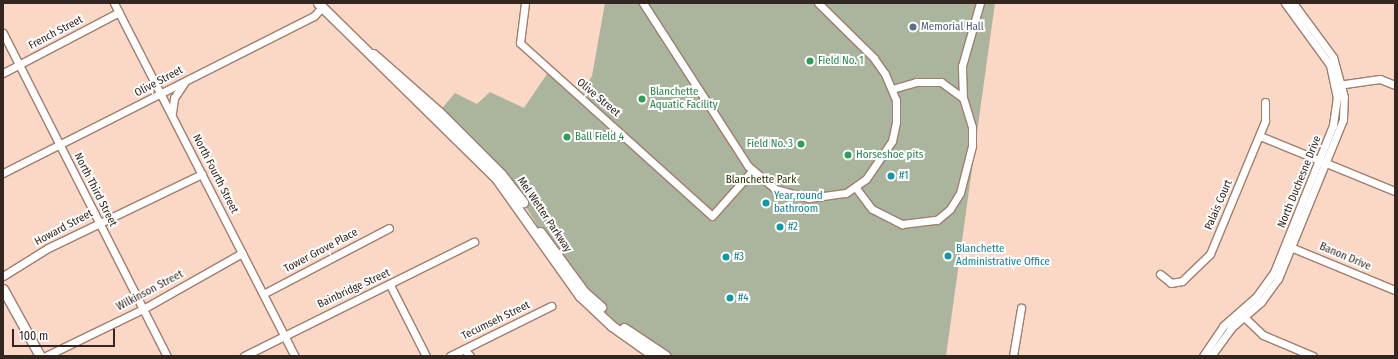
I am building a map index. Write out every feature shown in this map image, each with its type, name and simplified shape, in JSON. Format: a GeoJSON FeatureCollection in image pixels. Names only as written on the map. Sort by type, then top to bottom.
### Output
{"type":"FeatureCollection","features":[{"type":"Feature","properties":{"kind":"main road","name":"Mel Wetter Parkway"},"geometry":{"type":"LineString","coordinates":[[320,5],[370,52],[385,61],[493,170],[584,292],[616,322],[666,356]]}},
{"type":"Feature","properties":{"kind":"main road","name":"Mel Wetter Parkway"},"geometry":{"type":"LineString","coordinates":[[493,170],[517,204],[542,246],[580,296],[612,326],[654,356]]}},
{"type":"Feature","properties":{"kind":"main road"},"geometry":{"type":"LineString","coordinates":[[3,289],[40,356]]}},
{"type":"Feature","properties":{"kind":"street","name":"North Fourth Street"},"geometry":{"type":"LineString","coordinates":[[114,3],[162,94],[294,356]]}},
{"type":"Feature","properties":{"kind":"street","name":"Olive Street"},"geometry":{"type":"LineString","coordinates":[[525,3],[520,43],[596,108],[712,216],[752,170]]}},
{"type":"Feature","properties":{"kind":"street"},"geometry":{"type":"LineString","coordinates":[[643,3],[752,170],[761,180],[791,196],[826,197],[856,188],[880,162],[892,141],[896,122],[892,89],[874,58],[818,3]]}},
{"type":"Feature","properties":{"kind":"street"},"geometry":{"type":"LineString","coordinates":[[856,188],[872,209],[899,223],[918,225],[937,220],[960,193],[972,146],[972,127],[963,98],[962,66],[980,3]]}},
{"type":"Feature","properties":{"kind":"street","name":"North Duchesne Drive"},"geometry":{"type":"LineString","coordinates":[[1285,3],[1325,56],[1339,85]]}},
{"type":"Feature","properties":{"kind":"street","name":"North Duchesne Drive"},"geometry":{"type":"LineString","coordinates":[[1211,356],[1241,314],[1263,289],[1289,246],[1324,163],[1335,116],[1339,85],[1328,47],[1293,3]]}},
{"type":"Feature","properties":{"kind":"street","name":"Olive Street"},"geometry":{"type":"LineString","coordinates":[[3,174],[314,16],[320,5]]}},
{"type":"Feature","properties":{"kind":"street","name":"French Street"},"geometry":{"type":"LineString","coordinates":[[3,73],[119,12]]}},
{"type":"Feature","properties":{"kind":"street","name":"North Third Street"},"geometry":{"type":"LineString","coordinates":[[3,33],[168,356]]}},
{"type":"Feature","properties":{"kind":"street"},"geometry":{"type":"LineString","coordinates":[[1339,85],[1380,79],[1395,85]]}},
{"type":"Feature","properties":{"kind":"street"},"geometry":{"type":"LineString","coordinates":[[172,115],[174,98],[186,80]]}},
{"type":"Feature","properties":{"kind":"street"},"geometry":{"type":"LineString","coordinates":[[892,89],[916,82],[941,82],[963,98]]}},
{"type":"Feature","properties":{"kind":"street","name":"Palais Court"},"geometry":{"type":"LineString","coordinates":[[1160,274],[1175,284],[1206,261],[1260,136],[1266,112],[1265,102]]}},
{"type":"Feature","properties":{"kind":"street"},"geometry":{"type":"LineString","coordinates":[[1260,136],[1395,191]]}},
{"type":"Feature","properties":{"kind":"street","name":"Howard Street"},"geometry":{"type":"LineString","coordinates":[[3,276],[100,222],[202,174]]}},
{"type":"Feature","properties":{"kind":"street","name":"Tower Grove Place"},"geometry":{"type":"LineString","coordinates":[[263,294],[389,228]]}},
{"type":"Feature","properties":{"kind":"street","name":"Bainbridge Street"},"geometry":{"type":"LineString","coordinates":[[244,356],[284,335],[390,285],[474,242]]}},
{"type":"Feature","properties":{"kind":"street","name":"Banon Drive"},"geometry":{"type":"LineString","coordinates":[[1289,246],[1395,290]]}},
{"type":"Feature","properties":{"kind":"street","name":"Wilkinson Street"},"geometry":{"type":"LineString","coordinates":[[46,356],[143,309],[242,253]]}},
{"type":"Feature","properties":{"kind":"street"},"geometry":{"type":"LineString","coordinates":[[390,285],[426,356]]}},
{"type":"Feature","properties":{"kind":"street","name":"Tecumseh Street"},"geometry":{"type":"LineString","coordinates":[[450,356],[551,306]]}},
{"type":"Feature","properties":{"kind":"street"},"geometry":{"type":"LineString","coordinates":[[1013,356],[1021,308]]}},
{"type":"Feature","properties":{"kind":"street"},"geometry":{"type":"LineString","coordinates":[[1241,314],[1263,335],[1314,356]]}},
{"type":"Feature","properties":{"kind":"street","name":"North Duchesne Drive"},"geometry":{"type":"LineString","coordinates":[[1203,356],[1223,326],[1241,314]]}},
{"type":"Feature","properties":{"kind":"street"},"geometry":{"type":"LineString","coordinates":[[464,349],[470,356]]}},
{"type":"Feature","properties":{"kind":"green space","name":"Blanchette Park"},"geometry":{"type":"Polygon","coordinates":[[[605,3],[995,3],[946,356],[666,356],[616,322],[584,292],[547,242],[522,200],[439,112],[455,93],[477,104],[490,92],[524,108],[549,71],[586,102],[588,97],[582,91],[592,76],[605,3]]]}},
{"type":"Feature","properties":{"kind":"place","name":"Memorial Hall"},"geometry":{"type":"Point","coordinates":[913,27]}},
{"type":"Feature","properties":{"kind":"place","name":"Field No. 1"},"geometry":{"type":"Point","coordinates":[810,61]}},
{"type":"Feature","properties":{"kind":"place","name":"Blanchette Aquatic Facility"},"geometry":{"type":"Point","coordinates":[642,99]}},
{"type":"Feature","properties":{"kind":"place","name":"Ball Field 4"},"geometry":{"type":"Point","coordinates":[567,137]}},
{"type":"Feature","properties":{"kind":"place","name":"Field No. 3"},"geometry":{"type":"Point","coordinates":[801,144]}},
{"type":"Feature","properties":{"kind":"place","name":"Horseshoe pits"},"geometry":{"type":"Point","coordinates":[848,155]}},
{"type":"Feature","properties":{"kind":"place","name":"#1"},"geometry":{"type":"Point","coordinates":[891,176]}},
{"type":"Feature","properties":{"kind":"place","name":"Year round bathroom"},"geometry":{"type":"Point","coordinates":[766,203]}},
{"type":"Feature","properties":{"kind":"place","name":"#2"},"geometry":{"type":"Point","coordinates":[780,227]}},
{"type":"Feature","properties":{"kind":"place","name":"Blanchette Administrative Office"},"geometry":{"type":"Point","coordinates":[948,256]}},
{"type":"Feature","properties":{"kind":"place","name":"#3"},"geometry":{"type":"Point","coordinates":[726,257]}},
{"type":"Feature","properties":{"kind":"place","name":"#4"},"geometry":{"type":"Point","coordinates":[730,298]}}]}
